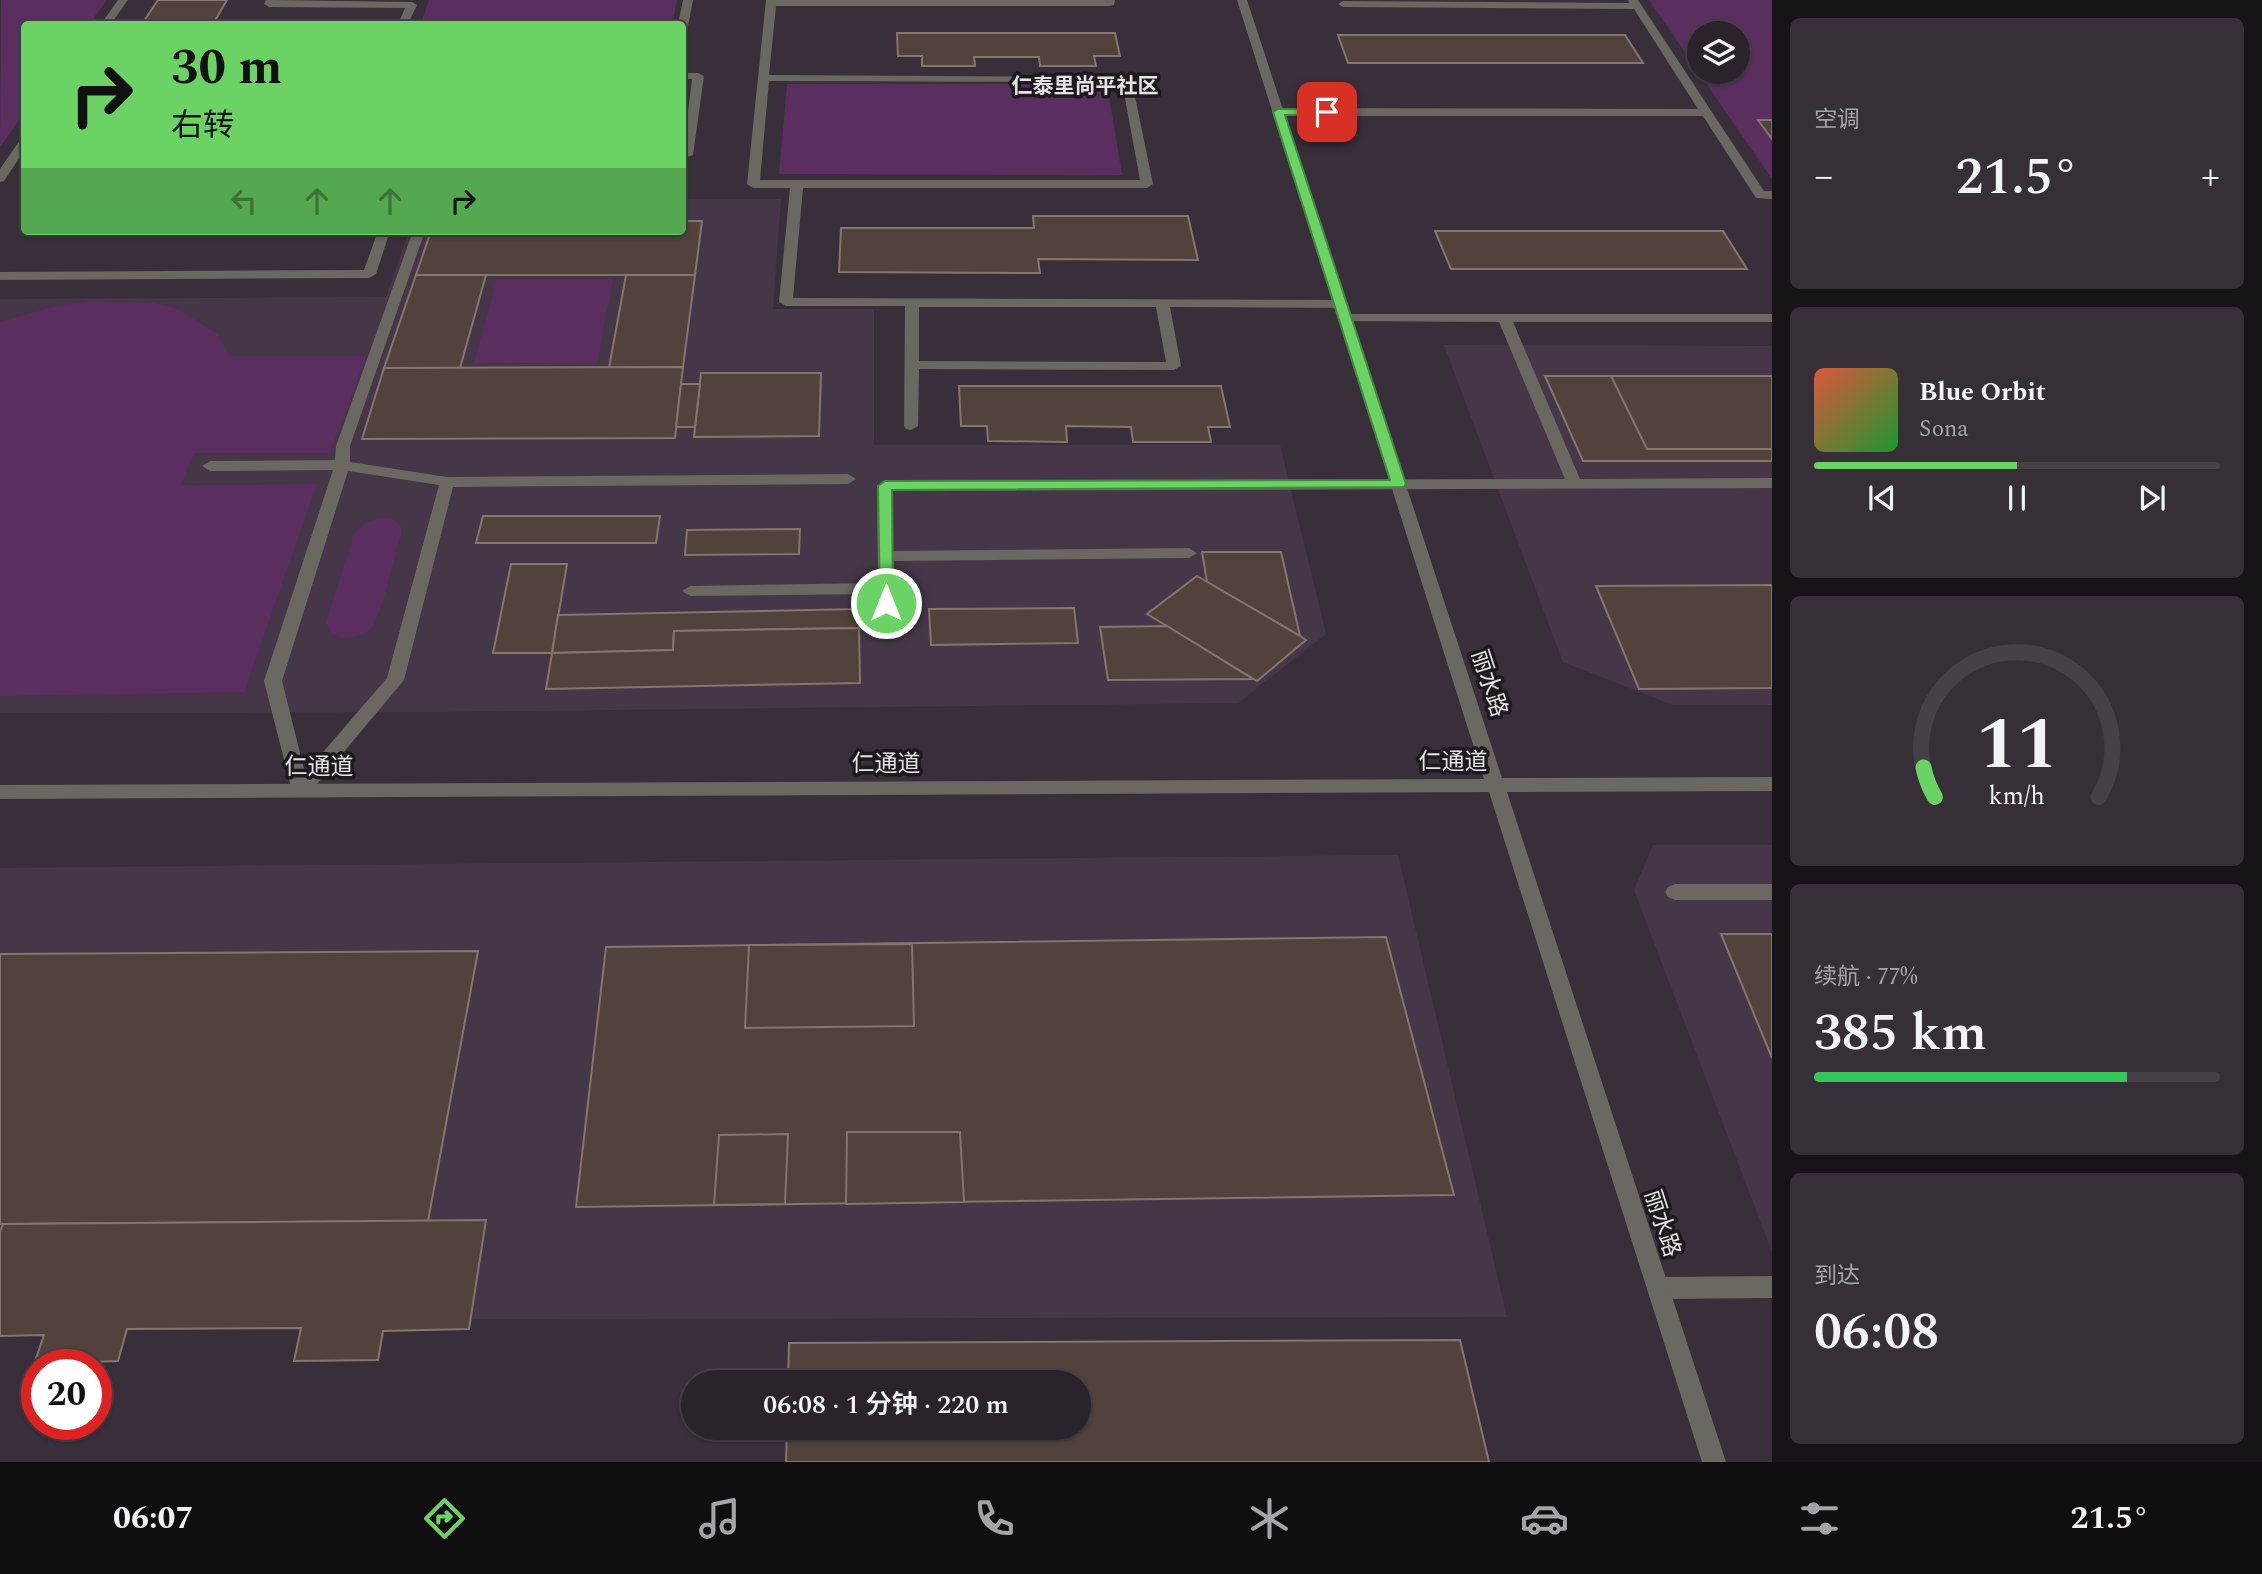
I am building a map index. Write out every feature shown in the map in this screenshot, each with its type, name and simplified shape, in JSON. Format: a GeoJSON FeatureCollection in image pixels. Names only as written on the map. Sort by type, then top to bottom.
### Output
{"type":"FeatureCollection","features":[{"type":"Feature","properties":{"kind":"street"},"geometry":{"type":"LineString","coordinates":[[108,21],[123,0]]}},
{"type":"Feature","properties":{"kind":"street"},"geometry":{"type":"LineString","coordinates":[[271,0],[269,4],[412,5],[405,21]]}},
{"type":"Feature","properties":{"kind":"street"},"geometry":{"type":"LineString","coordinates":[[684,21],[688,0]]}},
{"type":"Feature","properties":{"kind":"street"},"geometry":{"type":"LineString","coordinates":[[763,78],[1127,79],[1147,184],[753,184],[770,2],[1110,3],[1110,0]]}},
{"type":"Feature","properties":{"kind":"street","name":"丽水路"},"geometry":{"type":"LineString","coordinates":[[1242,0],[1714,1462]]}},
{"type":"Feature","properties":{"kind":"street"},"geometry":{"type":"LineString","coordinates":[[1343,4],[1635,3],[1760,195],[1772,195]]}},
{"type":"Feature","properties":{"kind":"street"},"geometry":{"type":"LineString","coordinates":[[686,76],[698,76],[686,155]]}},
{"type":"Feature","properties":{"kind":"street"},"geometry":{"type":"LineString","coordinates":[[1278,112],[1707,113]]}},
{"type":"Feature","properties":{"kind":"street"},"geometry":{"type":"LineString","coordinates":[[0,178],[21,147]]}},
{"type":"Feature","properties":{"kind":"street"},"geometry":{"type":"LineString","coordinates":[[797,184],[786,302],[1162,303],[1504,318],[1772,318]]}},
{"type":"Feature","properties":{"kind":"street"},"geometry":{"type":"LineString","coordinates":[[0,276],[369,274],[383,235]]}},
{"type":"Feature","properties":{"kind":"street"},"geometry":{"type":"LineString","coordinates":[[302,791],[273,681],[342,465],[343,446],[418,235]]}},
{"type":"Feature","properties":{"kind":"street"},"geometry":{"type":"LineString","coordinates":[[911,426],[912,302]]}},
{"type":"Feature","properties":{"kind":"street"},"geometry":{"type":"LineString","coordinates":[[912,365],[1174,366],[1162,303]]}},
{"type":"Feature","properties":{"kind":"street"},"geometry":{"type":"LineString","coordinates":[[1504,318],[1574,483]]}},
{"type":"Feature","properties":{"kind":"street"},"geometry":{"type":"LineString","coordinates":[[210,466],[342,465],[447,482],[848,479]]}},
{"type":"Feature","properties":{"kind":"street"},"geometry":{"type":"LineString","coordinates":[[302,791],[395,680],[447,482]]}},
{"type":"Feature","properties":{"kind":"street"},"geometry":{"type":"LineString","coordinates":[[690,590],[886,596],[885,486],[1772,483]]}},
{"type":"Feature","properties":{"kind":"street"},"geometry":{"type":"LineString","coordinates":[[886,556],[1189,553]]}},
{"type":"Feature","properties":{"kind":"street","name":"仁通道"},"geometry":{"type":"LineString","coordinates":[[0,792],[1772,784]]}},
{"type":"Feature","properties":{"kind":"street"},"geometry":{"type":"LineString","coordinates":[[1675,892],[1772,892]]}},
{"type":"Feature","properties":{"kind":"street"},"geometry":{"type":"LineString","coordinates":[[1658,1289],[1772,1287]]}},
{"type":"Feature","properties":{"kind":"shaded area"},"geometry":{"type":"Polygon","coordinates":[[[1,0],[107,0],[91,21],[21,21],[21,117],[0,147],[1,0]]]}},
{"type":"Feature","properties":{"kind":"shaded area"},"geometry":{"type":"Polygon","coordinates":[[[429,0],[677,0],[673,21],[422,21],[429,0]]]}},
{"type":"Feature","properties":{"kind":"shaded area"},"geometry":{"type":"Polygon","coordinates":[[[1649,0],[1772,0],[1772,179],[1707,84],[1750,84],[1750,21],[1687,21],[1687,55],[1649,0]]]}},
{"type":"Feature","properties":{"kind":"shaded area"},"geometry":{"type":"Polygon","coordinates":[[[787,84],[1107,84],[1122,175],[779,174],[787,84]]]}},
{"type":"Feature","properties":{"kind":"shaded area"},"geometry":{"type":"Polygon","coordinates":[[[686,199],[781,199],[773,309],[874,309],[874,445],[1280,445],[1326,634],[1238,703],[436,712],[0,713],[0,299],[386,297],[408,235],[686,235],[686,199]]]}},
{"type":"Feature","properties":{"kind":"shaded area"},"geometry":{"type":"Polygon","coordinates":[[[497,279],[613,279],[597,363],[474,363],[497,279]]]}},
{"type":"Feature","properties":{"kind":"shaded area"},"geometry":{"type":"Polygon","coordinates":[[[90,301],[154,303],[176,308],[218,334],[229,356],[366,356],[330,453],[194,453],[181,485],[317,484],[244,692],[0,696],[0,322],[56,306],[90,301]]]}},
{"type":"Feature","properties":{"kind":"shaded area"},"geometry":{"type":"Polygon","coordinates":[[[1444,345],[1772,346],[1772,705],[1673,705],[1563,662],[1444,345]]]}},
{"type":"Feature","properties":{"kind":"shaded area"},"geometry":{"type":"Polygon","coordinates":[[[377,518],[392,518],[401,526],[384,598],[369,630],[352,637],[338,637],[326,623],[354,533],[365,523],[377,518]]]}},
{"type":"Feature","properties":{"kind":"shaded area"},"geometry":{"type":"Polygon","coordinates":[[[1653,845],[1772,845],[1772,1252],[1634,890],[1653,845]]]}},
{"type":"Feature","properties":{"kind":"shaded area"},"geometry":{"type":"Polygon","coordinates":[[[1398,855],[1507,1317],[0,1320],[0,868],[1398,855]]]}},
{"type":"Feature","properties":{"kind":"building"},"geometry":{"type":"Polygon","coordinates":[[[158,0],[227,0],[215,21],[144,21],[158,0]]]}},
{"type":"Feature","properties":{"kind":"building"},"geometry":{"type":"Polygon","coordinates":[[[897,33],[1115,33],[1120,56],[1094,56],[1096,66],[1040,66],[1039,57],[974,57],[975,66],[922,66],[922,56],[898,56],[897,33]]]}},
{"type":"Feature","properties":{"kind":"building"},"geometry":{"type":"Polygon","coordinates":[[[1338,35],[1625,35],[1643,63],[1348,63],[1338,35]]]}},
{"type":"Feature","properties":{"kind":"building"},"geometry":{"type":"Polygon","coordinates":[[[1758,120],[1772,120],[1772,139],[1758,120]]]}},
{"type":"Feature","properties":{"kind":"building"},"geometry":{"type":"Polygon","coordinates":[[[1033,216],[1188,216],[1198,260],[1038,259],[1040,273],[839,272],[841,228],[1034,228],[1033,216]]]}},
{"type":"Feature","properties":{"kind":"building"},"geometry":{"type":"Polygon","coordinates":[[[686,221],[702,221],[695,275],[416,275],[430,235],[686,235],[686,221]]]}},
{"type":"Feature","properties":{"kind":"building"},"geometry":{"type":"Polygon","coordinates":[[[1435,231],[1723,231],[1747,269],[1451,269],[1435,231]]]}},
{"type":"Feature","properties":{"kind":"building"},"geometry":{"type":"Polygon","coordinates":[[[416,275],[486,275],[460,368],[384,368],[416,275]]]}},
{"type":"Feature","properties":{"kind":"building"},"geometry":{"type":"Polygon","coordinates":[[[626,275],[695,275],[683,367],[609,368],[626,275]]]}},
{"type":"Feature","properties":{"kind":"building"},"geometry":{"type":"Polygon","coordinates":[[[683,367],[675,438],[362,439],[384,368],[683,367]]]}},
{"type":"Feature","properties":{"kind":"building"},"geometry":{"type":"Polygon","coordinates":[[[701,373],[821,373],[819,436],[694,437],[701,373]]]}},
{"type":"Feature","properties":{"kind":"building"},"geometry":{"type":"Polygon","coordinates":[[[1545,376],[1772,376],[1772,461],[1583,461],[1545,376]]]}},
{"type":"Feature","properties":{"kind":"building"},"geometry":{"type":"Polygon","coordinates":[[[1611,376],[1772,376],[1772,449],[1647,449],[1611,376]]]}},
{"type":"Feature","properties":{"kind":"building"},"geometry":{"type":"Polygon","coordinates":[[[681,384],[700,384],[695,427],[676,427],[681,384]]]}},
{"type":"Feature","properties":{"kind":"building"},"geometry":{"type":"Polygon","coordinates":[[[959,386],[1221,386],[1230,427],[1208,427],[1211,442],[1133,442],[1131,427],[1066,426],[1067,442],[988,441],[987,426],[961,426],[959,386]]]}},
{"type":"Feature","properties":{"kind":"building"},"geometry":{"type":"Polygon","coordinates":[[[483,516],[660,516],[656,543],[476,543],[483,516]]]}},
{"type":"Feature","properties":{"kind":"building"},"geometry":{"type":"Polygon","coordinates":[[[800,529],[799,554],[685,555],[687,530],[800,529]]]}},
{"type":"Feature","properties":{"kind":"building"},"geometry":{"type":"Polygon","coordinates":[[[1202,552],[1281,552],[1300,636],[1207,582],[1202,552]]]}},
{"type":"Feature","properties":{"kind":"building"},"geometry":{"type":"Polygon","coordinates":[[[511,564],[567,564],[552,653],[493,653],[511,564]]]}},
{"type":"Feature","properties":{"kind":"building"},"geometry":{"type":"Polygon","coordinates":[[[1197,576],[1306,640],[1257,681],[1147,614],[1197,576]]]}},
{"type":"Feature","properties":{"kind":"building"},"geometry":{"type":"Polygon","coordinates":[[[1772,585],[1772,688],[1639,689],[1596,586],[1772,585]]]}},
{"type":"Feature","properties":{"kind":"building"},"geometry":{"type":"Polygon","coordinates":[[[1074,608],[1078,643],[931,645],[929,609],[1074,608]]]}},
{"type":"Feature","properties":{"kind":"building"},"geometry":{"type":"Polygon","coordinates":[[[859,609],[859,628],[674,631],[673,650],[552,653],[558,615],[859,609]]]}},
{"type":"Feature","properties":{"kind":"building"},"geometry":{"type":"Polygon","coordinates":[[[1167,626],[1253,679],[1108,680],[1100,627],[1167,626]]]}},
{"type":"Feature","properties":{"kind":"building"},"geometry":{"type":"Polygon","coordinates":[[[859,628],[860,683],[546,689],[552,653],[673,650],[674,631],[859,628]]]}},
{"type":"Feature","properties":{"kind":"building"},"geometry":{"type":"Polygon","coordinates":[[[1721,934],[1772,934],[1772,1058],[1721,934]]]}},
{"type":"Feature","properties":{"kind":"building"},"geometry":{"type":"Polygon","coordinates":[[[1386,937],[1454,1195],[576,1207],[606,947],[1386,937]]]}},
{"type":"Feature","properties":{"kind":"building"},"geometry":{"type":"Polygon","coordinates":[[[912,944],[914,1026],[745,1028],[749,945],[912,944]]]}},
{"type":"Feature","properties":{"kind":"building"},"geometry":{"type":"Polygon","coordinates":[[[478,951],[428,1221],[0,1224],[0,954],[478,951]]]}},
{"type":"Feature","properties":{"kind":"building"},"geometry":{"type":"Polygon","coordinates":[[[847,1132],[960,1132],[964,1202],[846,1204],[847,1132]]]}},
{"type":"Feature","properties":{"kind":"building"},"geometry":{"type":"Polygon","coordinates":[[[788,1134],[785,1204],[714,1205],[719,1135],[788,1134]]]}},
{"type":"Feature","properties":{"kind":"building"},"geometry":{"type":"Polygon","coordinates":[[[486,1220],[469,1329],[383,1331],[378,1360],[294,1361],[301,1328],[127,1329],[118,1361],[112,1361],[112,1349],[39,1349],[44,1335],[0,1336],[0,1232],[3,1224],[486,1220]]]}},
{"type":"Feature","properties":{"kind":"building"},"geometry":{"type":"Polygon","coordinates":[[[1460,1340],[1489,1462],[786,1462],[787,1440],[1091,1440],[1091,1370],[788,1370],[789,1343],[1460,1340]]]}},
{"type":"Feature","properties":{"kind":"district","name":"仁泰里尚平社区"},"geometry":{"type":"Point","coordinates":[1085,86]}},
{"type":"Feature","properties":{"kind":"route"},"geometry":{"type":"LineString","coordinates":[[886,603],[885,486],[1399,484],[1278,112],[1327,112]]}}]}
